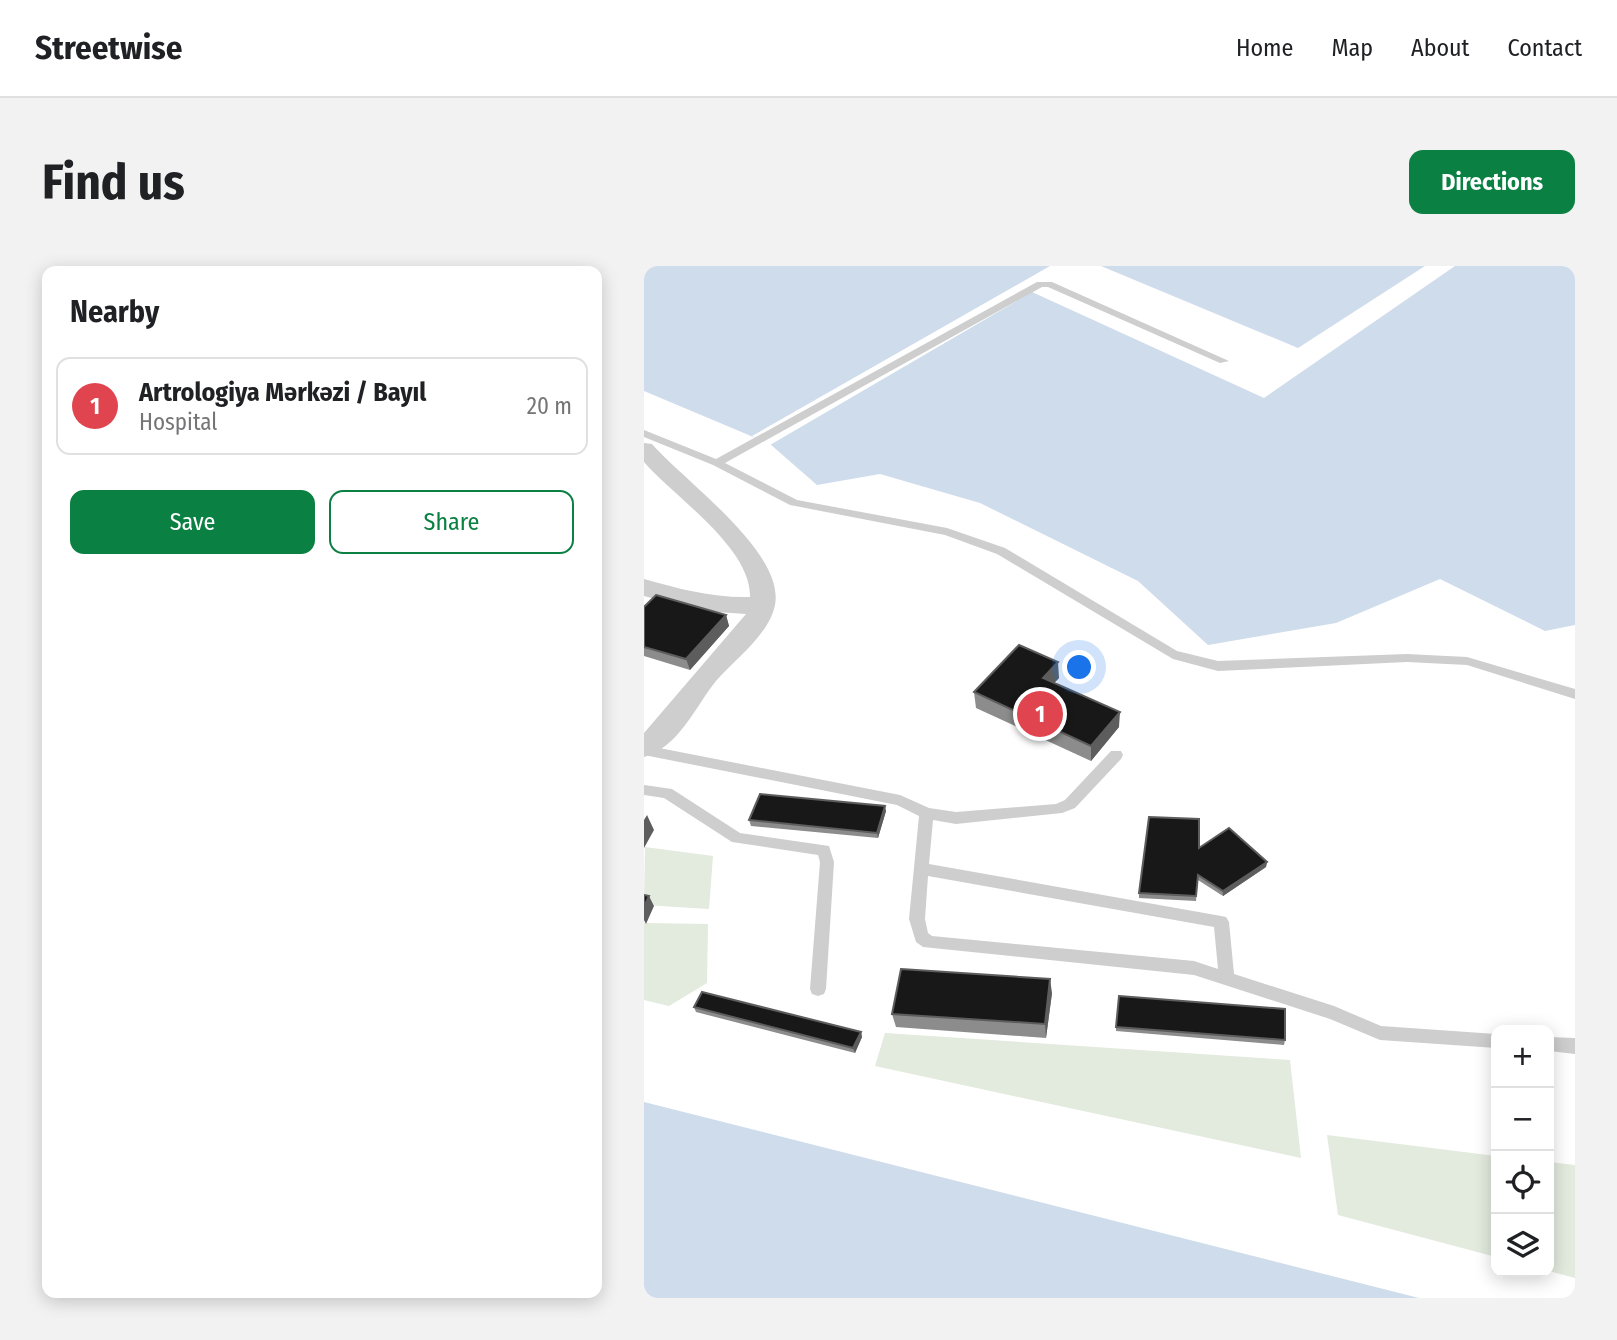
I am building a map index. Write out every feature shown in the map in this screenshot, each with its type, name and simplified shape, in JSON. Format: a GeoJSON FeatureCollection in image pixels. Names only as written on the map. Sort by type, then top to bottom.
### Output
{"type":"FeatureCollection","features":[{"type":"Feature","properties":{"kind":"street"},"geometry":{"type":"LineString","coordinates":[[644,449],[723,524],[762,585],[763,605],[748,629],[706,676],[671,724],[659,738],[644,749]]}},
{"type":"Feature","properties":{"kind":"street"},"geometry":{"type":"LineString","coordinates":[[644,587],[691,603],[734,607],[763,605]]}},
{"type":"Feature","properties":{"kind":"lane"},"geometry":{"type":"LineString","coordinates":[[717,463],[1040,284],[1049,284],[1224,360]]}},
{"type":"Feature","properties":{"kind":"lane"},"geometry":{"type":"LineString","coordinates":[[644,433],[717,463],[794,503],[947,532],[1001,551],[1173,655],[1218,666],[1407,658],[1467,661],[1575,694]]}},
{"type":"Feature","properties":{"kind":"lane"},"geometry":{"type":"LineString","coordinates":[[644,749],[900,800],[926,813],[956,818],[1057,809],[1070,804],[1116,755]]}},
{"type":"Feature","properties":{"kind":"lane"},"geometry":{"type":"LineString","coordinates":[[644,790],[667,793],[737,838],[824,850],[827,862],[818,989]]}},
{"type":"Feature","properties":{"kind":"lane"},"geometry":{"type":"LineString","coordinates":[[926,813],[917,919],[921,937],[929,942],[1194,968],[1334,1013],[1380,1033],[1491,1041]]}},
{"type":"Feature","properties":{"kind":"lane"},"geometry":{"type":"LineString","coordinates":[[922,869],[1221,922],[1227,979]]}},
{"type":"Feature","properties":{"kind":"lane"},"geometry":{"type":"LineString","coordinates":[[1554,1044],[1575,1046]]}},
{"type":"Feature","properties":{"kind":"shaded area"},"geometry":{"type":"Polygon","coordinates":[[[645,847],[713,856],[709,909],[644,905],[645,847]]]}},
{"type":"Feature","properties":{"kind":"shaded area"},"geometry":{"type":"Polygon","coordinates":[[[644,923],[708,924],[707,983],[669,1006],[644,1000],[644,923]]]}},
{"type":"Feature","properties":{"kind":"shaded area"},"geometry":{"type":"Polygon","coordinates":[[[885,1033],[1290,1060],[1301,1158],[875,1066],[885,1033]]]}},
{"type":"Feature","properties":{"kind":"shaded area"},"geometry":{"type":"Polygon","coordinates":[[[1327,1135],[1491,1155],[1491,1256],[1338,1215],[1327,1135]]]}},
{"type":"Feature","properties":{"kind":"shaded area"},"geometry":{"type":"Polygon","coordinates":[[[1554,1163],[1575,1165],[1575,1278],[1554,1272],[1554,1163]]]}},
{"type":"Feature","properties":{"kind":"water"},"geometry":{"type":"Polygon","coordinates":[[[644,266],[1575,266],[1575,625],[1545,631],[1440,579],[1336,623],[1208,645],[1138,581],[980,503],[880,474],[817,485],[770,444],[644,391],[644,266]]]}},
{"type":"Feature","properties":{"kind":"water"},"geometry":{"type":"Polygon","coordinates":[[[644,1102],[1419,1298],[644,1298],[644,1102]]]}},
{"type":"Feature","properties":{"kind":"pier"},"geometry":{"type":"Polygon","coordinates":[[[1050,266],[1101,266],[1298,348],[1425,266],[1455,266],[1264,398],[1032,292],[770,445],[752,436],[1050,266]]]}},
{"type":"Feature","properties":{"kind":"building"},"geometry":{"type":"Polygon","coordinates":[[[656,595],[726,615],[686,659],[644,647],[644,607],[656,595]]]}},
{"type":"Feature","properties":{"kind":"building"},"geometry":{"type":"Polygon","coordinates":[[[1019,645],[1058,662],[1043,678],[1120,712],[1091,746],[974,692],[1019,645]]]}},
{"type":"Feature","properties":{"kind":"building"},"geometry":{"type":"Polygon","coordinates":[[[760,794],[885,806],[877,833],[749,820],[760,794]]]}},
{"type":"Feature","properties":{"kind":"building"},"geometry":{"type":"Polygon","coordinates":[[[1149,817],[1199,819],[1199,848],[1229,828],[1267,862],[1223,891],[1198,875],[1196,896],[1139,893],[1149,817]]]}},
{"type":"Feature","properties":{"kind":"building"},"geometry":{"type":"Polygon","coordinates":[[[901,969],[1050,979],[1045,1024],[892,1014],[901,969]]]}},
{"type":"Feature","properties":{"kind":"building"},"geometry":{"type":"Polygon","coordinates":[[[702,992],[861,1032],[853,1048],[694,1007],[702,992]]]}},
{"type":"Feature","properties":{"kind":"building"},"geometry":{"type":"Polygon","coordinates":[[[1119,996],[1285,1009],[1285,1040],[1116,1027],[1119,996]]]}},
{"type":"Feature","properties":{"kind":"place","name":"Artrologiya Mərkəzi / Bayıl"},"geometry":{"type":"Point","coordinates":[1040,714]}}]}
